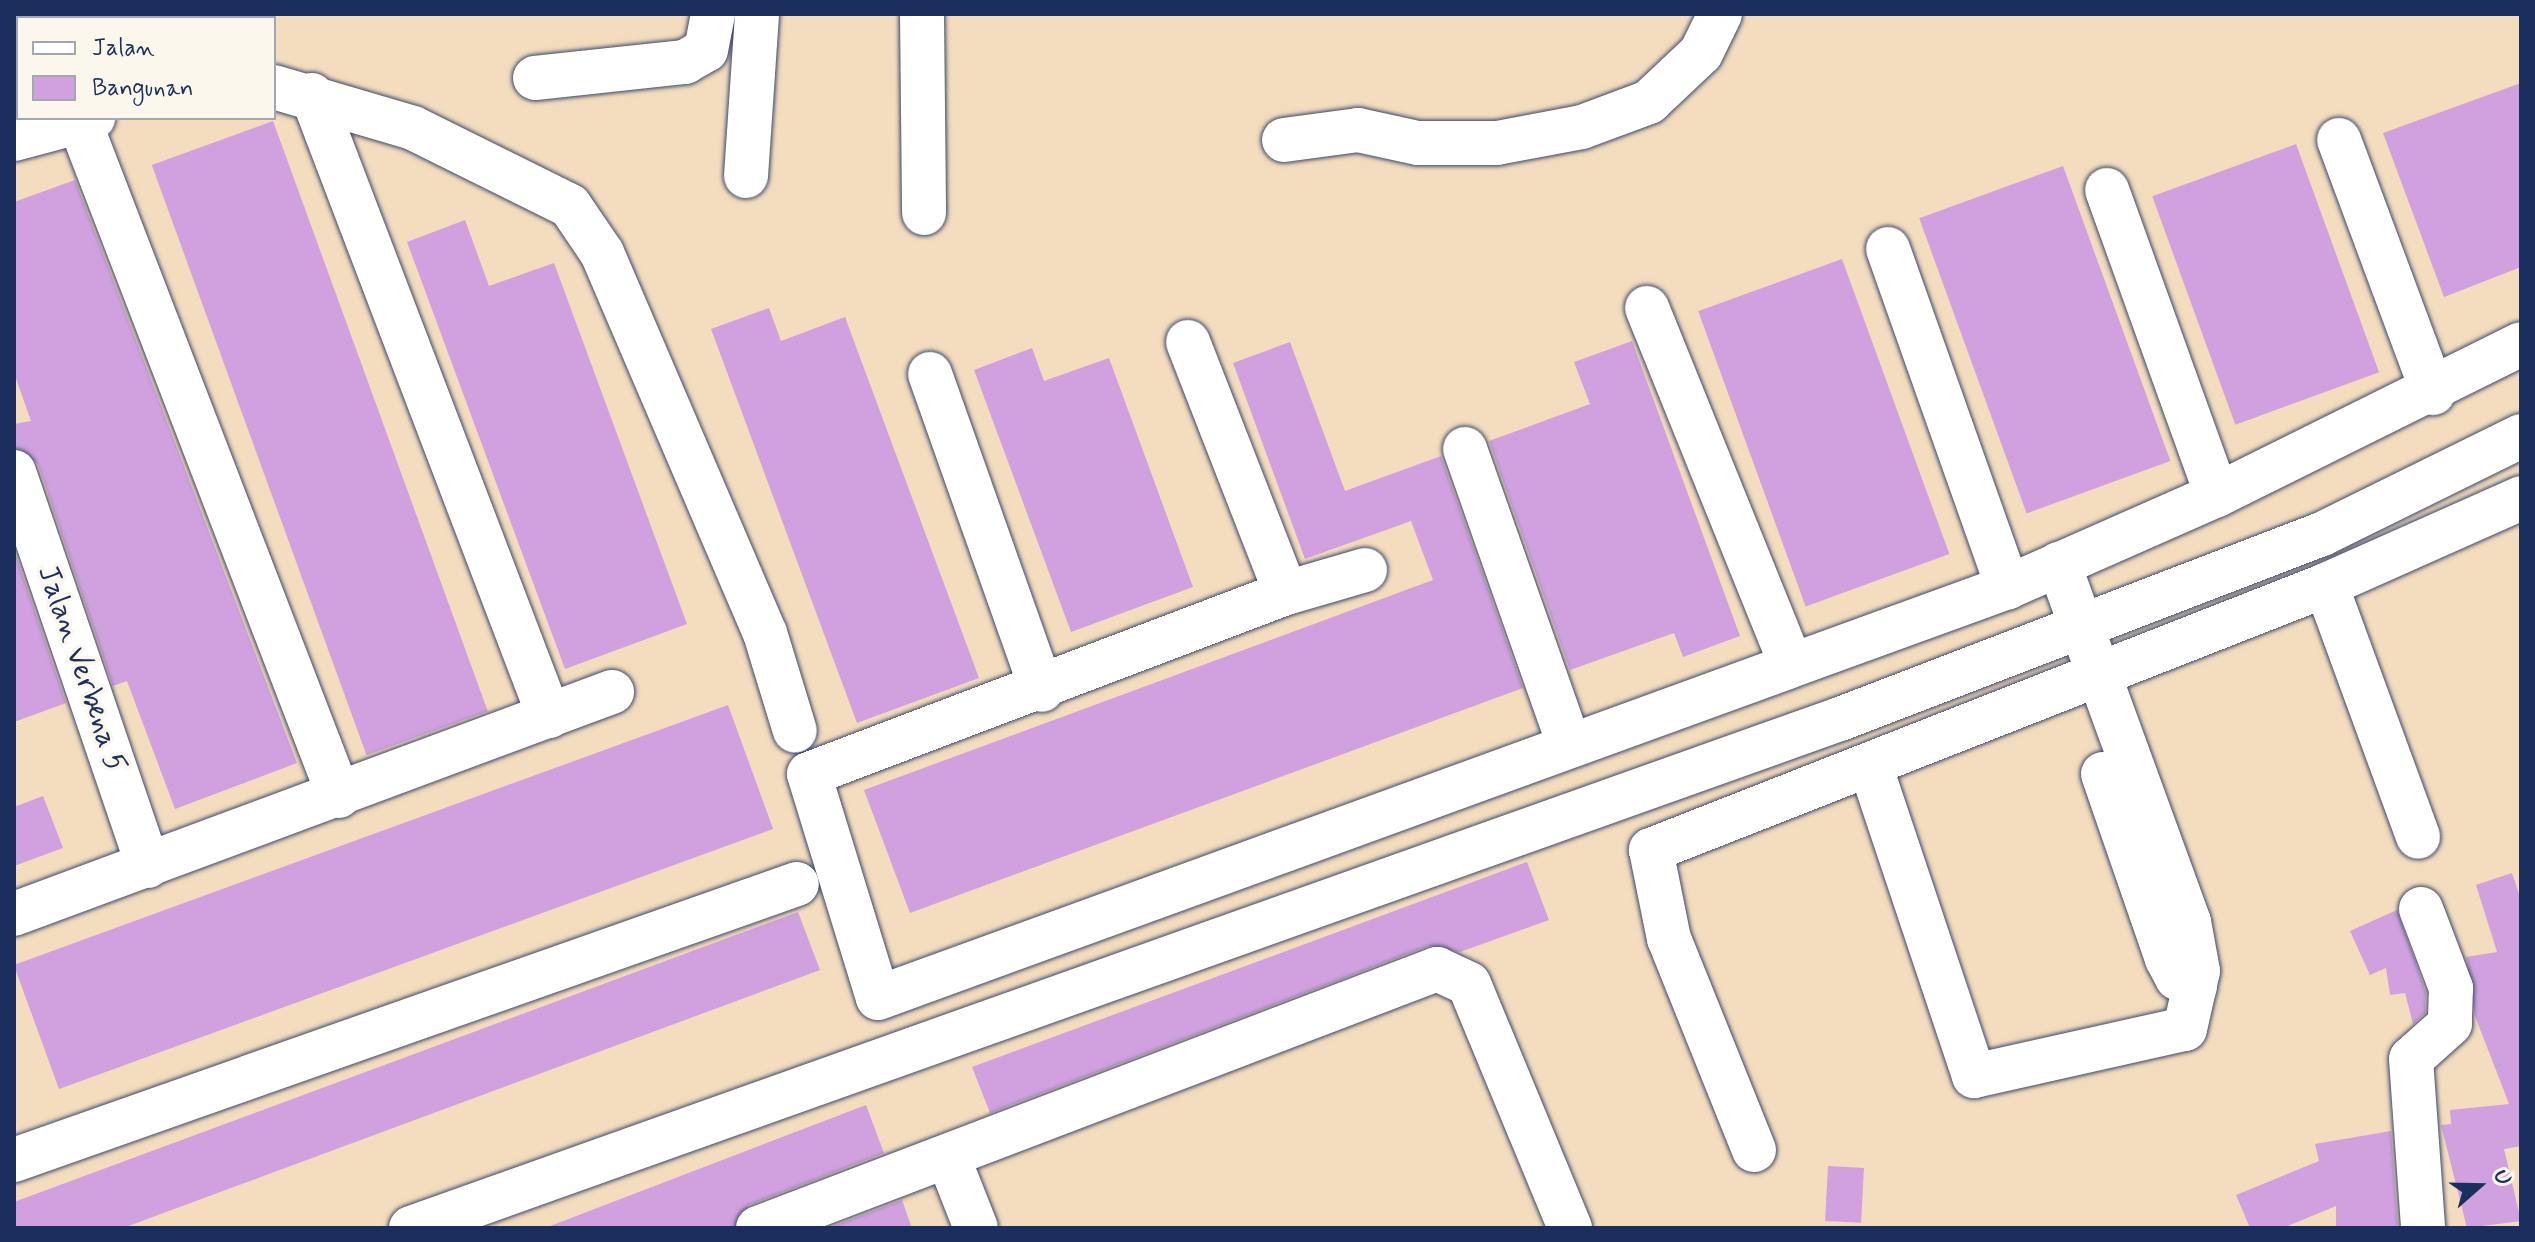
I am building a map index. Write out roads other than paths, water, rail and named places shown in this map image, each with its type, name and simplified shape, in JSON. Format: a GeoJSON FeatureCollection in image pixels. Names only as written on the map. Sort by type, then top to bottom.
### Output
{"type":"FeatureCollection","features":[{"type":"Feature","properties":{"kind":"street"},"geometry":{"type":"LineString","coordinates":[[535,78],[685,62],[706,50],[713,14]]}},
{"type":"Feature","properties":{"kind":"street"},"geometry":{"type":"LineString","coordinates":[[746,176],[757,14]]}},
{"type":"Feature","properties":{"kind":"street"},"geometry":{"type":"LineString","coordinates":[[922,14],[924,213]]}},
{"type":"Feature","properties":{"kind":"street"},"geometry":{"type":"LineString","coordinates":[[1284,140],[1358,130],[1418,143],[1497,143],[1582,127],[1649,102],[1701,53],[1720,14]]}},
{"type":"Feature","properties":{"kind":"street"},"geometry":{"type":"LineString","coordinates":[[293,91],[549,716]]}},
{"type":"Feature","properties":{"kind":"street"},"geometry":{"type":"LineString","coordinates":[[293,91],[413,128],[570,206],[621,296],[765,633],[795,731]]}},
{"type":"Feature","properties":{"kind":"street"},"geometry":{"type":"LineString","coordinates":[[17,128],[86,120],[339,796]]}},
{"type":"Feature","properties":{"kind":"street"},"geometry":{"type":"LineString","coordinates":[[2339,140],[2433,393]]}},
{"type":"Feature","properties":{"kind":"street"},"geometry":{"type":"LineString","coordinates":[[2107,190],[2217,495]]}},
{"type":"Feature","properties":{"kind":"street"},"geometry":{"type":"LineString","coordinates":[[1888,249],[2008,587]]}},
{"type":"Feature","properties":{"kind":"street"},"geometry":{"type":"LineString","coordinates":[[1647,308],[1790,662]]}},
{"type":"Feature","properties":{"kind":"street"},"geometry":{"type":"LineString","coordinates":[[1188,342],[1286,593]]}},
{"type":"Feature","properties":{"kind":"street"},"geometry":{"type":"LineString","coordinates":[[1365,570],[1286,593],[1042,690],[809,774],[878,998],[1568,741],[2008,587],[2217,495],[2433,393],[2521,344]]}},
{"type":"Feature","properties":{"kind":"street"},"geometry":{"type":"LineString","coordinates":[[930,374],[1042,690]]}},
{"type":"Feature","properties":{"kind":"street"},"geometry":{"type":"LineString","coordinates":[[411,1228],[1840,719],[2322,534],[2521,436]]}},
{"type":"Feature","properties":{"kind":"street"},"geometry":{"type":"LineString","coordinates":[[1465,449],[1568,741]]}},
{"type":"Feature","properties":{"kind":"street","name":"Jalan Verbena 5"},"geometry":{"type":"LineString","coordinates":[[14,472],[148,866]]}},
{"type":"Feature","properties":{"kind":"street"},"geometry":{"type":"LineString","coordinates":[[1754,1150],[1669,939],[1648,858],[1664,841],[1870,765],[2326,585],[2521,498]]}},
{"type":"Feature","properties":{"kind":"street"},"geometry":{"type":"LineString","coordinates":[[1870,765],[1974,1076],[2185,1029],[2195,987],[2177,978],[2167,959],[2085,680],[2066,630],[2059,564]]}},
{"type":"Feature","properties":{"kind":"street"},"geometry":{"type":"LineString","coordinates":[[2326,585],[2418,837]]}},
{"type":"Feature","properties":{"kind":"street"},"geometry":{"type":"LineString","coordinates":[[14,914],[339,796],[612,692]]}},
{"type":"Feature","properties":{"kind":"street"},"geometry":{"type":"LineString","coordinates":[[14,1160],[797,884]]}},
{"type":"Feature","properties":{"kind":"street"},"geometry":{"type":"LineString","coordinates":[[2421,909],[2451,988],[2450,1024],[2411,1059],[2423,1228]]}},
{"type":"Feature","properties":{"kind":"street"},"geometry":{"type":"LineString","coordinates":[[758,1228],[1437,969],[1469,984],[1570,1228]]}},
{"type":"Feature","properties":{"kind":"street"},"geometry":{"type":"LineString","coordinates":[[948,1157],[976,1228]]}}]}
